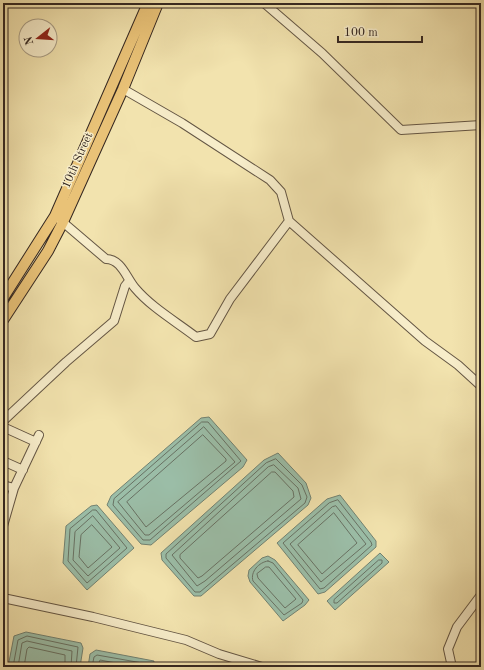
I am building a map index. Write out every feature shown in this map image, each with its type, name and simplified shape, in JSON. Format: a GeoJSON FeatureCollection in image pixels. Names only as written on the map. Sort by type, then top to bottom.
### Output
{"type":"FeatureCollection","features":[{"type":"Feature","properties":{"kind":"main road","name":"10th Street"},"geometry":{"type":"LineString","coordinates":[[3,320],[48,251],[59,219],[148,3]]}},
{"type":"Feature","properties":{"kind":"main road","name":"10th Street"},"geometry":{"type":"LineString","coordinates":[[3,298],[59,219],[123,89],[158,3]]}},
{"type":"Feature","properties":{"kind":"street"},"geometry":{"type":"LineString","coordinates":[[264,3],[322,54],[401,130],[481,125]]}},
{"type":"Feature","properties":{"kind":"street"},"geometry":{"type":"LineString","coordinates":[[123,89],[182,124],[270,180],[281,192],[289,221],[425,341],[458,365],[481,386]]}},
{"type":"Feature","properties":{"kind":"street"},"geometry":{"type":"LineString","coordinates":[[59,219],[106,259],[112,259],[120,265],[129,281],[143,297],[196,336],[210,334],[230,299],[289,221]]}},
{"type":"Feature","properties":{"kind":"street"},"geometry":{"type":"LineString","coordinates":[[3,421],[66,362],[114,321],[125,286],[129,281]]}},
{"type":"Feature","properties":{"kind":"street"},"geometry":{"type":"LineString","coordinates":[[3,427],[37,438],[14,488],[3,526]]}},
{"type":"Feature","properties":{"kind":"street"},"geometry":{"type":"LineString","coordinates":[[3,461],[23,470]]}},
{"type":"Feature","properties":{"kind":"street"},"geometry":{"type":"LineString","coordinates":[[3,485],[14,488]]}},
{"type":"Feature","properties":{"kind":"street"},"geometry":{"type":"LineString","coordinates":[[452,667],[448,649],[457,627],[481,595]]}},
{"type":"Feature","properties":{"kind":"street"},"geometry":{"type":"LineString","coordinates":[[3,598],[93,617],[186,640],[220,654],[262,667]]}},
{"type":"Feature","properties":{"kind":"water"},"geometry":{"type":"Polygon","coordinates":[[[209,417],[247,460],[243,467],[151,545],[141,544],[107,505],[111,496],[201,418],[209,417]]]}},
{"type":"Feature","properties":{"kind":"water"},"geometry":{"type":"Polygon","coordinates":[[[278,453],[306,483],[311,498],[308,505],[201,596],[194,596],[162,560],[161,553],[264,460],[278,453]]]}},
{"type":"Feature","properties":{"kind":"water"},"geometry":{"type":"Polygon","coordinates":[[[340,495],[376,541],[376,547],[325,592],[318,594],[277,543],[327,499],[340,495]]]}},
{"type":"Feature","properties":{"kind":"water"},"geometry":{"type":"Polygon","coordinates":[[[97,505],[134,548],[87,590],[63,563],[66,526],[91,506],[97,505]]]}},
{"type":"Feature","properties":{"kind":"water"},"geometry":{"type":"Polygon","coordinates":[[[380,553],[389,562],[335,610],[327,601],[380,553]]]}},
{"type":"Feature","properties":{"kind":"water"},"geometry":{"type":"Polygon","coordinates":[[[268,556],[275,560],[309,600],[305,605],[283,621],[250,582],[248,576],[249,570],[262,558],[268,556]]]}},
{"type":"Feature","properties":{"kind":"water"},"geometry":{"type":"Polygon","coordinates":[[[26,632],[81,643],[83,648],[80,667],[8,667],[14,636],[26,632]]]}},
{"type":"Feature","properties":{"kind":"water"},"geometry":{"type":"Polygon","coordinates":[[[96,650],[154,661],[153,667],[88,667],[90,654],[96,650]]]}}]}
